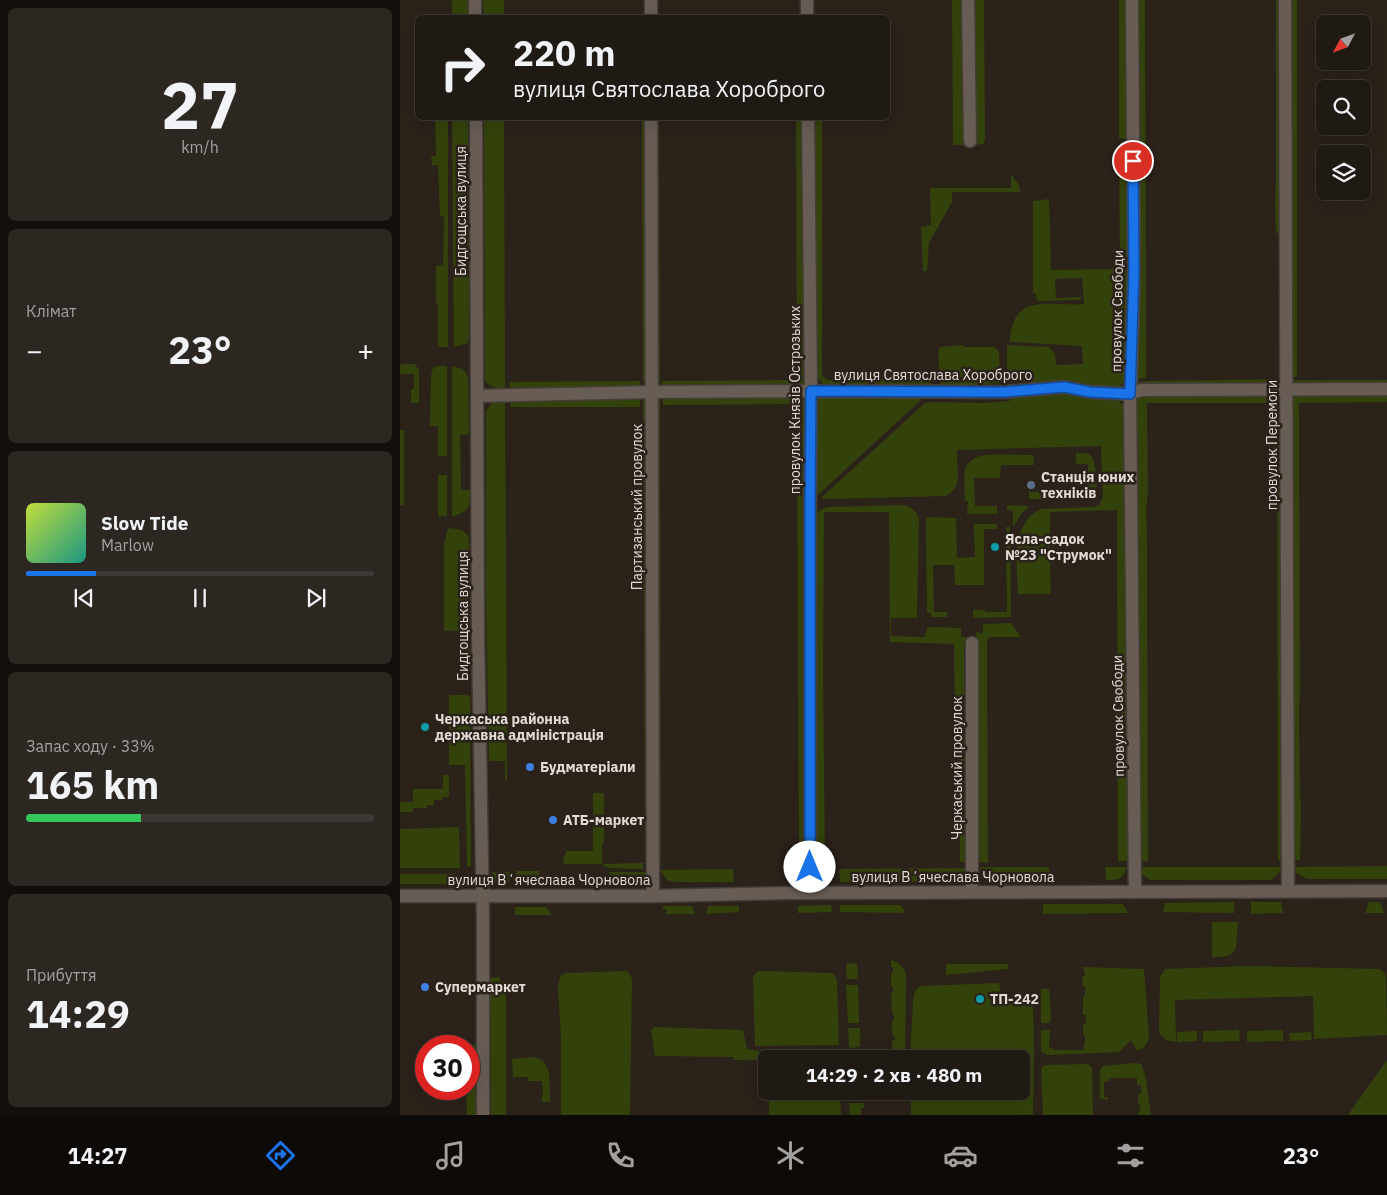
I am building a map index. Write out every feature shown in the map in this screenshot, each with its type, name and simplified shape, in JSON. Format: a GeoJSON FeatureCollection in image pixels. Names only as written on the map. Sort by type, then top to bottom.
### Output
{"type":"FeatureCollection","features":[{"type":"Feature","properties":{"kind":"street"},"geometry":{"type":"LineString","coordinates":[[475,0],[475,15]]}},
{"type":"Feature","properties":{"kind":"street"},"geometry":{"type":"LineString","coordinates":[[651,0],[651,15]]}},
{"type":"Feature","properties":{"kind":"street"},"geometry":{"type":"LineString","coordinates":[[807,0],[807,15]]}},
{"type":"Feature","properties":{"kind":"street"},"geometry":{"type":"LineString","coordinates":[[968,0],[970,141]]}},
{"type":"Feature","properties":{"kind":"street","name":"провулок Свободи"},"geometry":{"type":"LineString","coordinates":[[1132,0],[1134,272],[1130,394],[1135,892]]}},
{"type":"Feature","properties":{"kind":"street","name":"провулок Перемоги"},"geometry":{"type":"LineString","coordinates":[[1285,0],[1288,891]]}},
{"type":"Feature","properties":{"kind":"street","name":"Бидгощська вулиця"},"geometry":{"type":"LineString","coordinates":[[476,120],[478,636],[484,1115]]}},
{"type":"Feature","properties":{"kind":"street","name":"Партизанський провулок"},"geometry":{"type":"LineString","coordinates":[[651,120],[653,896]]}},
{"type":"Feature","properties":{"kind":"street","name":"провулок Князів Острозьких"},"geometry":{"type":"LineString","coordinates":[[808,120],[811,391],[810,893]]}},
{"type":"Feature","properties":{"kind":"street","name":"вулиця Святослава Хороброго"},"geometry":{"type":"LineString","coordinates":[[477,396],[651,392],[1004,392],[1064,387],[1090,392],[1130,394],[1141,390],[1387,389]]}},
{"type":"Feature","properties":{"kind":"street","name":"Черкаський провулок"},"geometry":{"type":"LineString","coordinates":[[972,643],[972,892]]}},
{"type":"Feature","properties":{"kind":"street","name":"вулиця Вʼячеслава Чорновола"},"geometry":{"type":"LineString","coordinates":[[400,896],[653,896],[810,893],[1387,890]]}},
{"type":"Feature","properties":{"kind":"green space"},"geometry":{"type":"Polygon","coordinates":[[[452,0],[468,0],[468,15],[452,15],[452,0]]]}},
{"type":"Feature","properties":{"kind":"green space"},"geometry":{"type":"Polygon","coordinates":[[[483,0],[504,0],[504,15],[484,15],[483,0]]]}},
{"type":"Feature","properties":{"kind":"green space"},"geometry":{"type":"Polygon","coordinates":[[[952,0],[964,0],[965,145],[953,145],[952,0]]]}},
{"type":"Feature","properties":{"kind":"green space"},"geometry":{"type":"Polygon","coordinates":[[[973,0],[984,0],[985,140],[983,144],[974,145],[973,0]]]}},
{"type":"Feature","properties":{"kind":"green space"},"geometry":{"type":"Polygon","coordinates":[[[1119,0],[1128,0],[1129,136],[1125,139],[1119,138],[1119,0]]]}},
{"type":"Feature","properties":{"kind":"green space"},"geometry":{"type":"Polygon","coordinates":[[[1135,0],[1145,0],[1146,347],[1146,378],[1136,379],[1135,0]]]}},
{"type":"Feature","properties":{"kind":"green space"},"geometry":{"type":"Polygon","coordinates":[[[1276,0],[1281,0],[1284,377],[1279,377],[1279,233],[1276,233],[1275,203],[1276,0]]]}},
{"type":"Feature","properties":{"kind":"green space"},"geometry":{"type":"Polygon","coordinates":[[[1288,0],[1297,0],[1297,377],[1291,377],[1288,0]]]}},
{"type":"Feature","properties":{"kind":"green space"},"geometry":{"type":"Polygon","coordinates":[[[435,120],[448,120],[448,347],[440,347],[438,345],[436,266],[443,265],[444,217],[440,216],[438,165],[432,165],[431,156],[436,156],[435,120]]]}},
{"type":"Feature","properties":{"kind":"green space"},"geometry":{"type":"Polygon","coordinates":[[[452,120],[468,120],[469,332],[468,343],[454,347],[452,120]]]}},
{"type":"Feature","properties":{"kind":"green space"},"geometry":{"type":"Polygon","coordinates":[[[484,120],[504,120],[505,388],[491,386],[485,380],[484,120]]]}},
{"type":"Feature","properties":{"kind":"green space"},"geometry":{"type":"Polygon","coordinates":[[[642,120],[645,120],[646,377],[643,383],[642,120]]]}},
{"type":"Feature","properties":{"kind":"green space"},"geometry":{"type":"Polygon","coordinates":[[[655,120],[659,120],[660,385],[656,378],[655,120]]]}},
{"type":"Feature","properties":{"kind":"green space"},"geometry":{"type":"Polygon","coordinates":[[[796,120],[803,120],[804,383],[797,386],[796,120]]]}},
{"type":"Feature","properties":{"kind":"green space"},"geometry":{"type":"Polygon","coordinates":[[[813,120],[822,120],[822,375],[827,380],[931,379],[931,384],[926,387],[829,387],[823,384],[815,375],[813,120]]]}},
{"type":"Feature","properties":{"kind":"green space"},"geometry":{"type":"Polygon","coordinates":[[[1119,145],[1128,147],[1129,364],[1124,381],[1115,388],[1085,387],[1067,383],[1007,382],[1007,345],[1049,347],[1055,354],[1056,365],[1083,364],[1082,346],[1010,342],[1012,326],[1017,315],[1025,308],[1046,304],[1084,304],[1082,278],[1055,279],[1056,298],[1081,297],[1081,300],[1037,301],[1036,294],[1033,293],[1033,201],[1049,199],[1051,270],[1120,269],[1119,145]]]}},
{"type":"Feature","properties":{"kind":"green space"},"geometry":{"type":"Polygon","coordinates":[[[1011,174],[1019,185],[1020,192],[952,192],[952,202],[929,243],[927,271],[923,271],[921,227],[931,225],[930,188],[1011,188],[1011,174]]]}},
{"type":"Feature","properties":{"kind":"green space"},"geometry":{"type":"Polygon","coordinates":[[[963,345],[964,347],[994,347],[997,349],[999,352],[1000,383],[948,387],[940,383],[938,351],[940,347],[963,345]]]}},
{"type":"Feature","properties":{"kind":"green space"},"geometry":{"type":"Polygon","coordinates":[[[402,364],[415,364],[419,370],[419,403],[411,403],[411,389],[414,389],[414,374],[400,374],[400,366],[402,364]]]}},
{"type":"Feature","properties":{"kind":"green space"},"geometry":{"type":"Polygon","coordinates":[[[436,366],[447,366],[447,456],[438,456],[438,426],[430,426],[431,377],[432,370],[436,366]]]}},
{"type":"Feature","properties":{"kind":"green space"},"geometry":{"type":"Polygon","coordinates":[[[452,366],[464,371],[468,378],[469,434],[460,435],[461,490],[470,490],[470,501],[466,510],[452,517],[452,366]]]}},
{"type":"Feature","properties":{"kind":"green space"},"geometry":{"type":"Polygon","coordinates":[[[1284,379],[1280,385],[1145,386],[1138,382],[1146,381],[1284,379]]]}},
{"type":"Feature","properties":{"kind":"green space"},"geometry":{"type":"Polygon","coordinates":[[[794,380],[794,386],[662,386],[662,381],[794,380]]]}},
{"type":"Feature","properties":{"kind":"green space"},"geometry":{"type":"Polygon","coordinates":[[[1292,380],[1387,380],[1387,386],[1293,386],[1292,380]]]}},
{"type":"Feature","properties":{"kind":"green space"},"geometry":{"type":"Polygon","coordinates":[[[640,381],[640,386],[636,387],[510,389],[509,382],[640,381]]]}},
{"type":"Feature","properties":{"kind":"green space"},"geometry":{"type":"Polygon","coordinates":[[[1068,391],[1117,400],[1127,412],[1129,861],[1118,861],[1117,510],[1050,512],[1051,594],[1018,594],[1018,547],[1024,524],[1041,509],[1093,507],[1099,505],[1103,497],[1101,446],[957,450],[957,482],[952,492],[946,496],[821,498],[925,403],[1009,401],[1014,396],[1068,391]]]}},
{"type":"Feature","properties":{"kind":"green space"},"geometry":{"type":"Polygon","coordinates":[[[1387,393],[1387,402],[1299,403],[1299,708],[1301,806],[1300,860],[1293,860],[1291,404],[1298,395],[1387,393]]]}},
{"type":"Feature","properties":{"kind":"green space"},"geometry":{"type":"Polygon","coordinates":[[[915,394],[923,398],[818,495],[815,489],[816,401],[824,395],[915,394]]]}},
{"type":"Feature","properties":{"kind":"green space"},"geometry":{"type":"Polygon","coordinates":[[[1142,395],[1281,396],[1283,860],[1278,860],[1277,403],[1147,403],[1148,861],[1141,861],[1136,400],[1142,395]]]}},
{"type":"Feature","properties":{"kind":"green space"},"geometry":{"type":"Polygon","coordinates":[[[640,396],[640,407],[510,407],[511,401],[640,396]]]}},
{"type":"Feature","properties":{"kind":"green space"},"geometry":{"type":"Polygon","coordinates":[[[663,396],[793,396],[793,404],[663,405],[663,396]]]}},
{"type":"Feature","properties":{"kind":"green space"},"geometry":{"type":"Polygon","coordinates":[[[660,397],[661,864],[658,864],[656,401],[660,397]]]}},
{"type":"Feature","properties":{"kind":"green space"},"geometry":{"type":"Polygon","coordinates":[[[797,397],[803,401],[806,407],[806,808],[803,864],[799,864],[797,397]]]}},
{"type":"Feature","properties":{"kind":"green space"},"geometry":{"type":"Polygon","coordinates":[[[643,398],[648,405],[649,864],[645,864],[643,398]]]}},
{"type":"Feature","properties":{"kind":"green space"},"geometry":{"type":"Polygon","coordinates":[[[505,400],[507,780],[505,780],[505,761],[489,761],[486,595],[486,411],[492,402],[505,400]]]}},
{"type":"Feature","properties":{"kind":"green space"},"geometry":{"type":"Polygon","coordinates":[[[400,430],[404,430],[404,505],[400,505],[400,430]]]}},
{"type":"Feature","properties":{"kind":"green space"},"geometry":{"type":"Polygon","coordinates":[[[1076,453],[1088,454],[1093,459],[1096,475],[1095,495],[1088,499],[1029,499],[1029,492],[1088,491],[1088,464],[1076,464],[1076,453]]]}},
{"type":"Feature","properties":{"kind":"green space"},"geometry":{"type":"Polygon","coordinates":[[[988,455],[1033,455],[1034,465],[1001,465],[1000,478],[974,478],[975,506],[997,506],[997,514],[967,514],[968,501],[965,501],[964,477],[965,469],[970,462],[977,457],[988,455]]]}},
{"type":"Feature","properties":{"kind":"green space"},"geometry":{"type":"Polygon","coordinates":[[[438,475],[447,475],[447,516],[438,517],[438,475]]]}},
{"type":"Feature","properties":{"kind":"green space"},"geometry":{"type":"Polygon","coordinates":[[[904,505],[913,509],[919,517],[917,618],[891,618],[891,636],[924,637],[927,627],[961,628],[961,637],[967,637],[968,643],[964,644],[965,862],[960,862],[959,731],[955,731],[954,644],[890,642],[889,512],[824,512],[825,862],[815,864],[816,515],[827,507],[904,505]]]}},
{"type":"Feature","properties":{"kind":"green space"},"geometry":{"type":"Polygon","coordinates":[[[1007,505],[1029,506],[1021,514],[1013,527],[1013,511],[1007,510],[1007,505]]]}},
{"type":"Feature","properties":{"kind":"green space"},"geometry":{"type":"Polygon","coordinates":[[[926,517],[956,518],[957,558],[975,557],[974,524],[997,524],[997,529],[984,529],[984,585],[955,585],[954,565],[933,565],[934,612],[947,612],[947,617],[931,617],[931,613],[927,613],[926,517]]]}},
{"type":"Feature","properties":{"kind":"green space"},"geometry":{"type":"Polygon","coordinates":[[[1006,527],[1010,527],[1011,617],[973,618],[973,610],[1007,612],[1006,527]]]}},
{"type":"Feature","properties":{"kind":"green space"},"geometry":{"type":"Polygon","coordinates":[[[448,528],[463,531],[469,538],[470,628],[468,630],[444,631],[444,545],[448,528]]]}},
{"type":"Feature","properties":{"kind":"green space"},"geometry":{"type":"Polygon","coordinates":[[[1011,623],[1021,637],[989,637],[987,643],[988,863],[980,862],[977,854],[976,632],[983,633],[983,624],[1011,623]]]}},
{"type":"Feature","properties":{"kind":"green space"},"geometry":{"type":"Polygon","coordinates":[[[464,642],[470,646],[470,673],[468,676],[462,673],[459,664],[460,649],[464,642]]]}},
{"type":"Feature","properties":{"kind":"green space"},"geometry":{"type":"Polygon","coordinates":[[[449,695],[470,696],[471,866],[467,867],[465,765],[449,765],[449,695]]]}},
{"type":"Feature","properties":{"kind":"green space"},"geometry":{"type":"Polygon","coordinates":[[[443,775],[449,775],[449,797],[442,797],[442,800],[434,800],[434,805],[427,805],[427,808],[413,808],[413,812],[400,812],[400,802],[413,802],[413,789],[443,789],[443,775]]]}},
{"type":"Feature","properties":{"kind":"green space"},"geometry":{"type":"Polygon","coordinates":[[[593,793],[604,793],[602,864],[564,864],[563,856],[566,855],[566,851],[593,851],[593,793]]]}},
{"type":"Feature","properties":{"kind":"green space"},"geometry":{"type":"Polygon","coordinates":[[[459,827],[460,868],[400,868],[400,829],[459,827]]]}},
{"type":"Feature","properties":{"kind":"green space"},"geometry":{"type":"Polygon","coordinates":[[[643,863],[643,869],[608,868],[602,864],[643,863]]]}},
{"type":"Feature","properties":{"kind":"green space"},"geometry":{"type":"Polygon","coordinates":[[[1387,866],[1387,879],[1307,879],[1296,873],[1294,867],[1387,866]]]}},
{"type":"Feature","properties":{"kind":"green space"},"geometry":{"type":"Polygon","coordinates":[[[980,867],[1049,867],[1050,880],[989,881],[982,876],[980,867]]]}},
{"type":"Feature","properties":{"kind":"green space"},"geometry":{"type":"Polygon","coordinates":[[[1105,867],[1127,867],[1122,877],[1106,880],[1105,867]]]}},
{"type":"Feature","properties":{"kind":"green space"},"geometry":{"type":"Polygon","coordinates":[[[1140,867],[1282,867],[1279,873],[1271,880],[1150,880],[1141,873],[1140,867]]]}},
{"type":"Feature","properties":{"kind":"green space"},"geometry":{"type":"Polygon","coordinates":[[[965,868],[964,873],[954,881],[840,882],[839,869],[965,868]]]}},
{"type":"Feature","properties":{"kind":"green space"},"geometry":{"type":"Polygon","coordinates":[[[733,869],[734,882],[674,882],[667,880],[660,870],[733,869]]]}},
{"type":"Feature","properties":{"kind":"green space"},"geometry":{"type":"Polygon","coordinates":[[[516,871],[540,871],[537,878],[531,883],[517,883],[516,871]]]}},
{"type":"Feature","properties":{"kind":"green space"},"geometry":{"type":"Polygon","coordinates":[[[492,872],[509,872],[509,883],[495,882],[492,872]]]}},
{"type":"Feature","properties":{"kind":"green space"},"geometry":{"type":"Polygon","coordinates":[[[609,872],[647,872],[642,880],[638,882],[616,884],[609,872]]]}},
{"type":"Feature","properties":{"kind":"green space"},"geometry":{"type":"Polygon","coordinates":[[[400,874],[455,874],[456,884],[400,884],[400,874]]]}},
{"type":"Feature","properties":{"kind":"green space"},"geometry":{"type":"Polygon","coordinates":[[[1234,902],[1234,913],[1163,912],[1165,903],[1234,902]]]}},
{"type":"Feature","properties":{"kind":"green space"},"geometry":{"type":"Polygon","coordinates":[[[1251,902],[1281,902],[1283,913],[1251,914],[1251,902]]]}},
{"type":"Feature","properties":{"kind":"green space"},"geometry":{"type":"Polygon","coordinates":[[[1369,902],[1380,902],[1384,913],[1365,913],[1369,902]]]}},
{"type":"Feature","properties":{"kind":"green space"},"geometry":{"type":"Polygon","coordinates":[[[1043,904],[1123,904],[1128,913],[1043,914],[1043,904]]]}},
{"type":"Feature","properties":{"kind":"green space"},"geometry":{"type":"Polygon","coordinates":[[[831,905],[832,912],[798,913],[798,906],[831,905]]]}},
{"type":"Feature","properties":{"kind":"green space"},"geometry":{"type":"Polygon","coordinates":[[[840,905],[901,905],[906,913],[840,912],[840,905]]]}},
{"type":"Feature","properties":{"kind":"green space"},"geometry":{"type":"Polygon","coordinates":[[[664,906],[692,906],[695,914],[666,914],[667,909],[662,910],[664,906]]]}},
{"type":"Feature","properties":{"kind":"green space"},"geometry":{"type":"Polygon","coordinates":[[[708,906],[739,906],[739,912],[706,914],[708,906]]]}},
{"type":"Feature","properties":{"kind":"green space"},"geometry":{"type":"Polygon","coordinates":[[[515,907],[546,907],[552,915],[515,915],[515,907]]]}},
{"type":"Feature","properties":{"kind":"green space"},"geometry":{"type":"Polygon","coordinates":[[[1212,922],[1238,922],[1236,948],[1232,954],[1223,957],[1212,957],[1212,922]]]}},
{"type":"Feature","properties":{"kind":"green space"},"geometry":{"type":"Polygon","coordinates":[[[891,960],[897,962],[906,974],[905,1050],[892,1050],[892,1041],[895,1040],[894,1034],[892,1034],[894,1015],[892,1014],[891,993],[893,993],[891,973],[893,973],[893,967],[891,967],[891,960]]]}},
{"type":"Feature","properties":{"kind":"green space"},"geometry":{"type":"Polygon","coordinates":[[[857,963],[858,979],[847,979],[846,964],[857,963]]]}},
{"type":"Feature","properties":{"kind":"green space"},"geometry":{"type":"Polygon","coordinates":[[[946,964],[1008,964],[1008,969],[946,975],[946,964]]]}},
{"type":"Feature","properties":{"kind":"green space"},"geometry":{"type":"Polygon","coordinates":[[[1249,966],[1379,969],[1385,973],[1386,978],[1387,1035],[1314,1039],[1313,996],[1175,1000],[1176,1042],[1166,1040],[1159,1033],[1160,976],[1165,969],[1249,966]]]}},
{"type":"Feature","properties":{"kind":"green space"},"geometry":{"type":"Polygon","coordinates":[[[1082,967],[1144,969],[1149,1036],[1144,1047],[1137,1051],[1131,1040],[1119,1052],[1048,1055],[1041,1052],[1041,1030],[1050,1030],[1049,1048],[1053,1048],[1053,1050],[1084,1050],[1085,1035],[1083,1035],[1083,1025],[1086,1024],[1086,1015],[1083,1015],[1085,986],[1083,986],[1082,977],[1085,976],[1082,967]]]}},
{"type":"Feature","properties":{"kind":"green space"},"geometry":{"type":"Polygon","coordinates":[[[627,971],[632,980],[630,1115],[561,1115],[561,1039],[558,987],[560,976],[566,973],[627,971]]]}},
{"type":"Feature","properties":{"kind":"green space"},"geometry":{"type":"Polygon","coordinates":[[[761,971],[831,973],[834,975],[837,981],[839,1045],[755,1046],[753,976],[761,971]]]}},
{"type":"Feature","properties":{"kind":"green space"},"geometry":{"type":"Polygon","coordinates":[[[500,977],[500,981],[506,982],[506,1115],[491,1115],[490,978],[500,977]]]}},
{"type":"Feature","properties":{"kind":"green space"},"geometry":{"type":"Polygon","coordinates":[[[999,983],[1001,998],[1030,996],[1033,1000],[1033,1115],[911,1115],[911,1100],[1030,1100],[1030,1050],[910,1050],[913,1001],[915,991],[920,986],[999,983]]]}},
{"type":"Feature","properties":{"kind":"green space"},"geometry":{"type":"Polygon","coordinates":[[[846,985],[858,985],[859,1023],[848,1023],[846,985]]]}},
{"type":"Feature","properties":{"kind":"green space"},"geometry":{"type":"Polygon","coordinates":[[[1041,989],[1049,989],[1051,1019],[1049,1023],[1041,1023],[1041,989]]]}},
{"type":"Feature","properties":{"kind":"green space"},"geometry":{"type":"Polygon","coordinates":[[[654,1027],[743,1030],[747,1049],[758,1051],[758,1060],[734,1060],[734,1057],[655,1056],[651,1030],[654,1027]]]}},
{"type":"Feature","properties":{"kind":"green space"},"geometry":{"type":"Polygon","coordinates":[[[848,1028],[860,1028],[860,1047],[849,1048],[848,1028]]]}},
{"type":"Feature","properties":{"kind":"green space"},"geometry":{"type":"Polygon","coordinates":[[[1239,1030],[1240,1041],[1203,1042],[1203,1031],[1239,1030]]]}},
{"type":"Feature","properties":{"kind":"green space"},"geometry":{"type":"Polygon","coordinates":[[[1283,1030],[1283,1041],[1247,1042],[1247,1031],[1283,1030]]]}},
{"type":"Feature","properties":{"kind":"green space"},"geometry":{"type":"Polygon","coordinates":[[[1197,1031],[1197,1041],[1177,1042],[1177,1032],[1197,1031]]]}},
{"type":"Feature","properties":{"kind":"green space"},"geometry":{"type":"Polygon","coordinates":[[[1311,1032],[1312,1040],[1290,1041],[1289,1033],[1311,1032]]]}},
{"type":"Feature","properties":{"kind":"green space"},"geometry":{"type":"Polygon","coordinates":[[[534,1057],[545,1063],[548,1069],[550,1102],[542,1102],[542,1081],[528,1081],[528,1077],[513,1077],[512,1059],[534,1057]]]}},
{"type":"Feature","properties":{"kind":"green space"},"geometry":{"type":"Polygon","coordinates":[[[1387,1060],[1387,1115],[1348,1115],[1387,1060]]]}},
{"type":"Feature","properties":{"kind":"green space"},"geometry":{"type":"Polygon","coordinates":[[[1088,1064],[1092,1068],[1093,1115],[1043,1115],[1041,1069],[1044,1065],[1088,1064]]]}},
{"type":"Feature","properties":{"kind":"green space"},"geometry":{"type":"Polygon","coordinates":[[[1141,1064],[1145,1074],[1151,1115],[1138,1115],[1140,1104],[1138,1103],[1138,1094],[1141,1093],[1141,1085],[1137,1085],[1137,1078],[1109,1078],[1109,1081],[1104,1082],[1104,1097],[1108,1097],[1108,1100],[1100,1099],[1100,1070],[1103,1066],[1141,1064]]]}},
{"type":"Feature","properties":{"kind":"green space"},"geometry":{"type":"Polygon","coordinates":[[[466,1100],[476,1100],[476,1115],[467,1115],[466,1100]]]}},
{"type":"Feature","properties":{"kind":"green space"},"geometry":{"type":"Polygon","coordinates":[[[769,1100],[840,1100],[841,1115],[769,1115],[769,1100]]]}},
{"type":"Feature","properties":{"kind":"green space"},"geometry":{"type":"Polygon","coordinates":[[[849,1103],[864,1103],[864,1108],[861,1108],[861,1115],[850,1115],[849,1103]]]}},
{"type":"Feature","properties":{"kind":"place","name":"Станція юних техніків"},"geometry":{"type":"Point","coordinates":[1031,485]}},
{"type":"Feature","properties":{"kind":"place","name":"Ясла-садок №23 \"Струмок\""},"geometry":{"type":"Point","coordinates":[995,547]}},
{"type":"Feature","properties":{"kind":"place","name":"Черкаська районна державна адміністрація"},"geometry":{"type":"Point","coordinates":[425,727]}},
{"type":"Feature","properties":{"kind":"place","name":"Будматеріали"},"geometry":{"type":"Point","coordinates":[530,767]}},
{"type":"Feature","properties":{"kind":"place","name":"АТБ-маркет"},"geometry":{"type":"Point","coordinates":[553,820]}},
{"type":"Feature","properties":{"kind":"place","name":"Супермаркет"},"geometry":{"type":"Point","coordinates":[425,987]}},
{"type":"Feature","properties":{"kind":"place","name":"ТП-242"},"geometry":{"type":"Point","coordinates":[980,999]}},
{"type":"Feature","properties":{"kind":"route"},"geometry":{"type":"LineString","coordinates":[[810,867],[811,391],[1004,392],[1064,387],[1090,392],[1130,394],[1134,272],[1133,161]]}}]}
